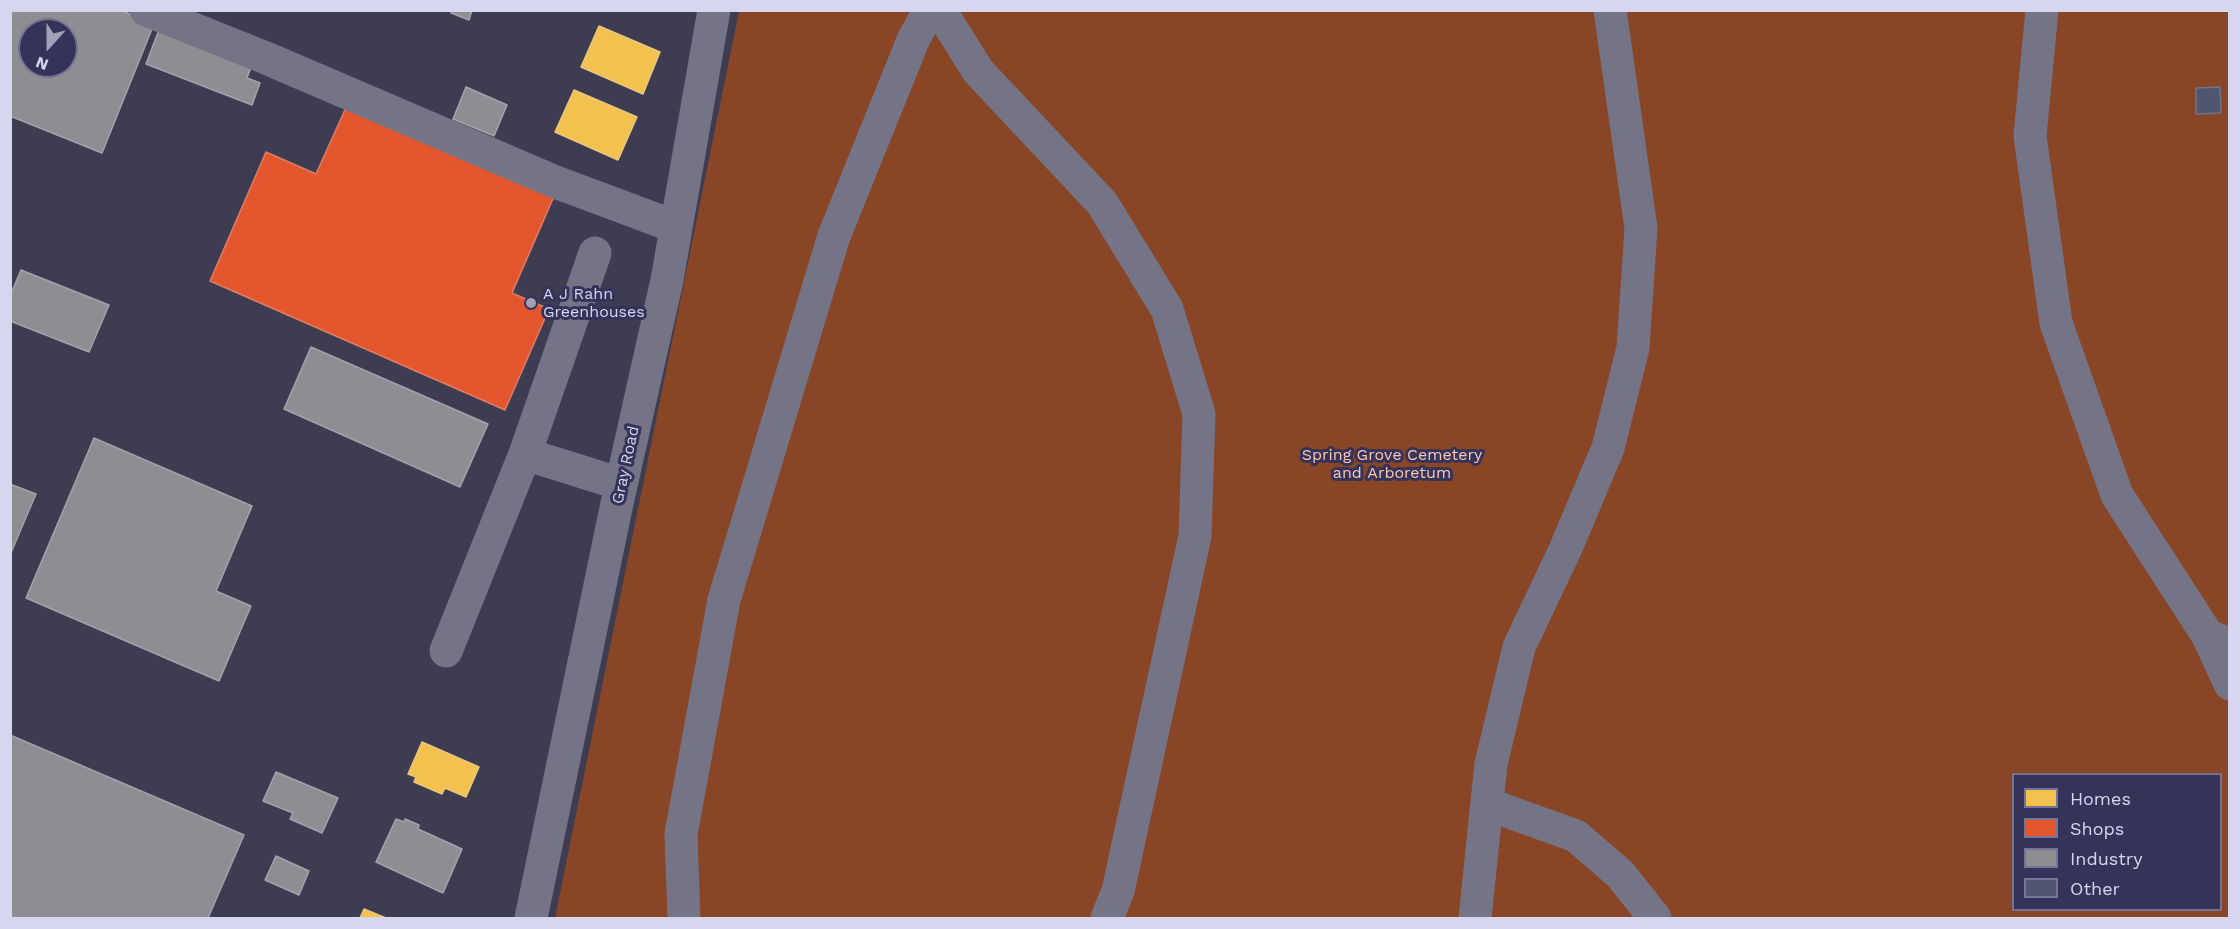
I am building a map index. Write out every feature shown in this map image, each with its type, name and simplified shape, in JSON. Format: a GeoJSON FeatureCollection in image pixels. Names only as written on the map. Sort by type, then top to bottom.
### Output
{"type":"FeatureCollection","features":[{"type":"Feature","properties":{"kind":"street"},"geometry":{"type":"LineString","coordinates":[[146,10],[266,58],[553,181],[676,227]]}},
{"type":"Feature","properties":{"kind":"street","name":"Gray Road"},"geometry":{"type":"LineString","coordinates":[[531,918],[676,227],[714,10]]}},
{"type":"Feature","properties":{"kind":"street"},"geometry":{"type":"LineString","coordinates":[[684,918],[681,834],[724,600],[834,236],[915,38],[930,10]]}},
{"type":"Feature","properties":{"kind":"street"},"geometry":{"type":"LineString","coordinates":[[940,10],[978,71],[1102,203],[1167,309],[1199,414],[1195,536],[1118,891],[1107,918]]}},
{"type":"Feature","properties":{"kind":"street"},"geometry":{"type":"LineString","coordinates":[[1475,918],[1491,764],[1519,647],[1565,550],[1608,448],[1633,348],[1641,228],[1610,10]]}},
{"type":"Feature","properties":{"kind":"street"},"geometry":{"type":"LineString","coordinates":[[2042,10],[2030,136],[2056,323],[2117,495],[2219,640],[2229,684]]}},
{"type":"Feature","properties":{"kind":"street"},"geometry":{"type":"LineString","coordinates":[[446,651],[525,454],[595,253]]}},
{"type":"Feature","properties":{"kind":"street"},"geometry":{"type":"LineString","coordinates":[[525,454],[621,484]]}},
{"type":"Feature","properties":{"kind":"street"},"geometry":{"type":"LineString","coordinates":[[1487,804],[1576,836],[1620,874],[1655,918]]}},
{"type":"Feature","properties":{"kind":"green space","name":"Spring Grove Cemetery and Arboretum"},"geometry":{"type":"Polygon","coordinates":[[[739,11],[2229,11],[2229,918],[555,918],[739,11]]]}},
{"type":"Feature","properties":{"kind":"building: Homes"},"geometry":{"type":"Polygon","coordinates":[[[599,26],[660,52],[643,94],[581,67],[599,26]]]}},
{"type":"Feature","properties":{"kind":"building: Homes"},"geometry":{"type":"Polygon","coordinates":[[[574,90],[637,117],[618,160],[555,132],[574,90]]]}},
{"type":"Feature","properties":{"kind":"building: Homes"},"geometry":{"type":"Polygon","coordinates":[[[422,742],[479,767],[466,797],[445,788],[442,794],[414,782],[416,777],[408,774],[422,742]]]}},
{"type":"Feature","properties":{"kind":"building: Homes"},"geometry":{"type":"Polygon","coordinates":[[[364,909],[386,918],[360,918],[364,909]]]}},
{"type":"Feature","properties":{"kind":"building: Shops"},"geometry":{"type":"Polygon","coordinates":[[[348,103],[555,194],[512,293],[549,309],[505,410],[210,281],[266,152],[316,174],[348,103]]]}},
{"type":"Feature","properties":{"kind":"building: Industry"},"geometry":{"type":"Polygon","coordinates":[[[10,10],[120,10],[154,24],[102,153],[10,116],[10,10]]]}},
{"type":"Feature","properties":{"kind":"building: Industry"},"geometry":{"type":"Polygon","coordinates":[[[452,10],[472,10],[469,20],[451,13],[452,10]]]}},
{"type":"Feature","properties":{"kind":"building: Industry"},"geometry":{"type":"Polygon","coordinates":[[[160,27],[253,62],[247,78],[260,83],[252,105],[146,64],[160,27]]]}},
{"type":"Feature","properties":{"kind":"building: Industry"},"geometry":{"type":"Polygon","coordinates":[[[466,87],[507,105],[494,136],[453,119],[466,87]]]}},
{"type":"Feature","properties":{"kind":"building: Industry"},"geometry":{"type":"Polygon","coordinates":[[[21,270],[109,305],[89,352],[10,321],[10,296],[21,270]]]}},
{"type":"Feature","properties":{"kind":"building: Industry"},"geometry":{"type":"Polygon","coordinates":[[[311,347],[488,424],[460,487],[284,409],[311,347]]]}},
{"type":"Feature","properties":{"kind":"building: Industry"},"geometry":{"type":"Polygon","coordinates":[[[94,438],[252,506],[216,591],[251,606],[219,681],[26,598],[94,438]]]}},
{"type":"Feature","properties":{"kind":"building: Industry"},"geometry":{"type":"Polygon","coordinates":[[[10,484],[36,494],[10,555],[10,484]]]}},
{"type":"Feature","properties":{"kind":"building: Industry"},"geometry":{"type":"Polygon","coordinates":[[[10,735],[244,835],[208,918],[10,918],[10,735]]]}},
{"type":"Feature","properties":{"kind":"building: Industry"},"geometry":{"type":"Polygon","coordinates":[[[276,772],[338,798],[322,833],[290,819],[293,813],[263,801],[276,772]]]}},
{"type":"Feature","properties":{"kind":"building: Industry"},"geometry":{"type":"Polygon","coordinates":[[[396,819],[404,822],[405,819],[419,825],[418,829],[462,849],[443,893],[376,862],[396,819]]]}},
{"type":"Feature","properties":{"kind":"building: Industry"},"geometry":{"type":"Polygon","coordinates":[[[276,856],[309,871],[299,895],[265,880],[276,856]]]}},
{"type":"Feature","properties":{"kind":"building: Other"},"geometry":{"type":"Polygon","coordinates":[[[2220,87],[2221,113],[2196,114],[2196,88],[2220,87]]]}},
{"type":"Feature","properties":{"kind":"place","name":"A J Rahn Greenhouses"},"geometry":{"type":"Point","coordinates":[531,303]}}]}
